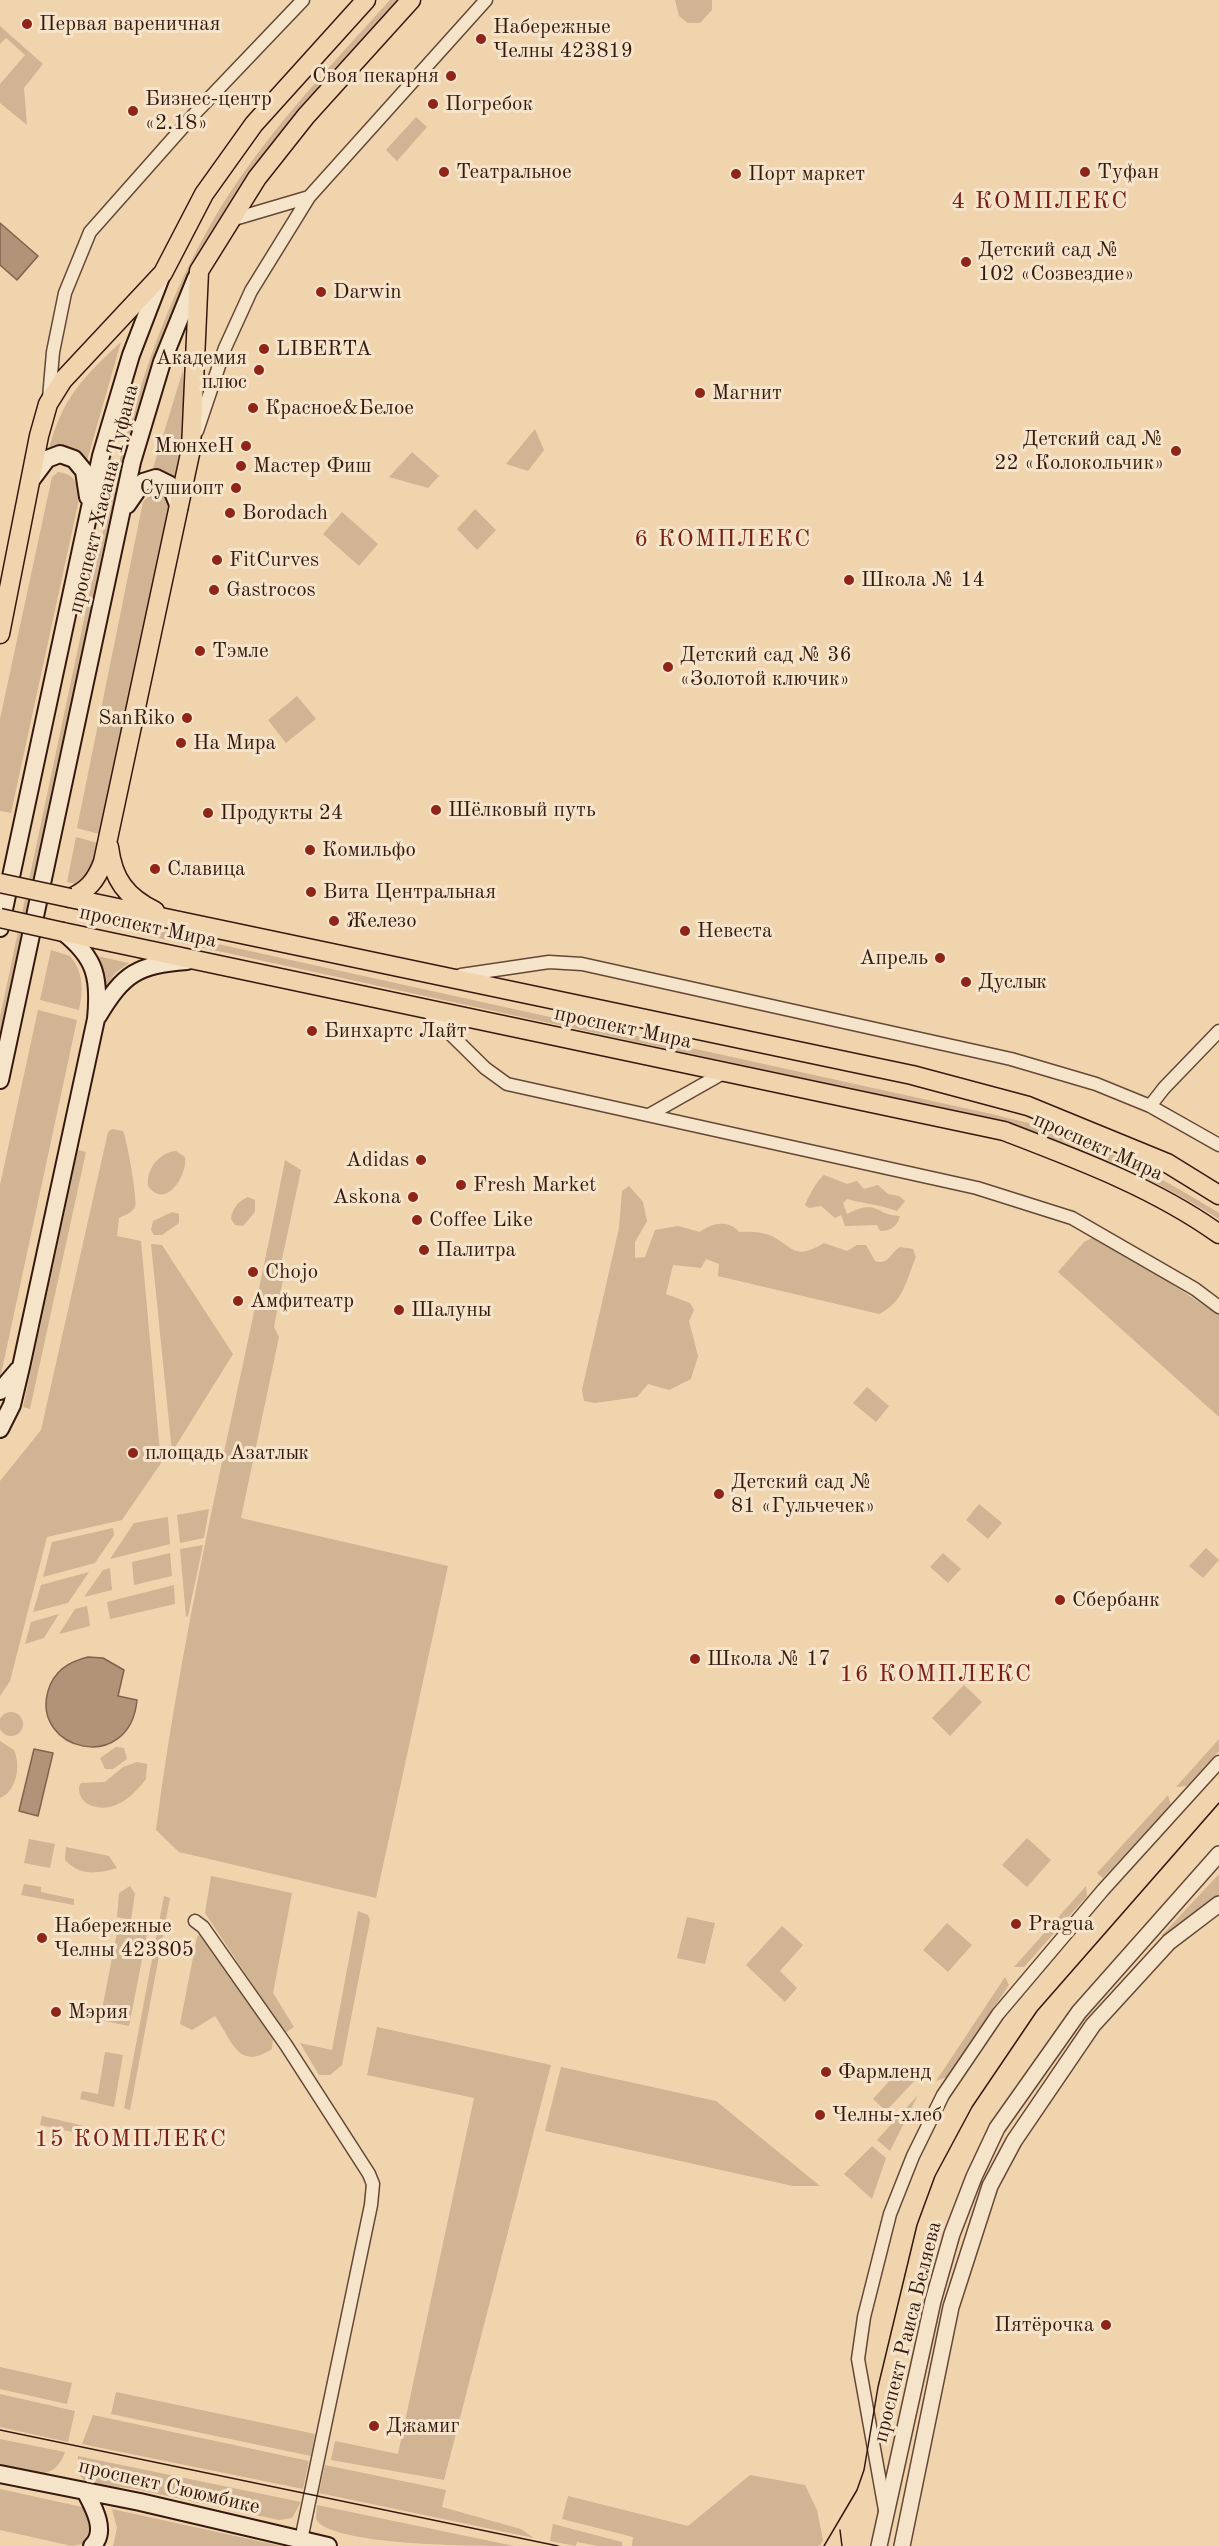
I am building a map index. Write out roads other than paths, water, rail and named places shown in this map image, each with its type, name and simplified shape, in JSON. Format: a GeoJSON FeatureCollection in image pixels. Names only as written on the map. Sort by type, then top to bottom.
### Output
{"type":"FeatureCollection","features":[{"type":"Feature","properties":{"kind":"main road","name":"проспект Хасана Туфана"},"geometry":{"type":"LineString","coordinates":[[0,927],[101,456],[131,355],[163,273],[204,194],[254,124],[366,0]]}},
{"type":"Feature","properties":{"kind":"main road","name":"проспект Хасана Туфана"},"geometry":{"type":"LineString","coordinates":[[0,1080],[132,462],[162,362],[199,271],[257,178],[306,116],[411,0]]}},
{"type":"Feature","properties":{"kind":"main road"},"geometry":{"type":"LineString","coordinates":[[70,898],[82,893],[93,883],[99,873],[109,840],[191,449],[199,271]]}},
{"type":"Feature","properties":{"kind":"main road"},"geometry":{"type":"LineString","coordinates":[[0,634],[39,436],[48,404],[63,380],[163,273]]}},
{"type":"Feature","properties":{"kind":"main road"},"geometry":{"type":"LineString","coordinates":[[32,479],[47,459],[60,454],[74,459],[84,471],[90,507]]}},
{"type":"Feature","properties":{"kind":"main road"},"geometry":{"type":"LineString","coordinates":[[121,513],[143,482],[156,478],[170,485],[179,507]]}},
{"type":"Feature","properties":{"kind":"main road"},"geometry":{"type":"LineString","coordinates":[[109,840],[113,870],[123,889],[142,905],[167,918]]}},
{"type":"Feature","properties":{"kind":"main road","name":"проспект Мира"},"geometry":{"type":"LineString","coordinates":[[0,883],[912,1075],[1028,1107],[1167,1163],[1219,1194]]}},
{"type":"Feature","properties":{"kind":"main road","name":"проспект Мира"},"geometry":{"type":"LineString","coordinates":[[0,918],[427,1011],[1004,1131],[1058,1152],[1153,1195],[1219,1233]]}},
{"type":"Feature","properties":{"kind":"main road"},"geometry":{"type":"LineString","coordinates":[[0,1429],[12,1405],[21,1367],[96,1019],[98,986],[95,971],[80,945],[63,932]]}},
{"type":"Feature","properties":{"kind":"main road"},"geometry":{"type":"LineString","coordinates":[[96,1019],[116,988],[133,972],[147,966],[196,960]]}},
{"type":"Feature","properties":{"kind":"main road"},"geometry":{"type":"LineString","coordinates":[[0,1391],[21,1367]]}},
{"type":"Feature","properties":{"kind":"main road","name":"проспект Сююмбике"},"geometry":{"type":"LineString","coordinates":[[0,2474],[328,2546]]}},
{"type":"Feature","properties":{"kind":"main road"},"geometry":{"type":"LineString","coordinates":[[85,2491],[94,2507],[100,2528],[97,2541],[92,2546]]}},
{"type":"Feature","properties":{"kind":"street"},"geometry":{"type":"LineString","coordinates":[[48,404],[53,352],[64,293],[90,232],[199,109],[303,0]]}},
{"type":"Feature","properties":{"kind":"street"},"geometry":{"type":"LineString","coordinates":[[191,449],[225,348],[251,291],[309,196],[486,0]]}},
{"type":"Feature","properties":{"kind":"street"},"geometry":{"type":"LineString","coordinates":[[231,220],[309,196]]}},
{"type":"Feature","properties":{"kind":"street"},"geometry":{"type":"LineString","coordinates":[[424,974],[464,975],[549,962],[582,964],[982,1052],[1096,1084],[1150,1106],[1219,1145]]}},
{"type":"Feature","properties":{"kind":"street"},"geometry":{"type":"LineString","coordinates":[[427,1011],[484,1068],[507,1084],[976,1188],[1072,1218],[1195,1289],[1219,1307]]}},
{"type":"Feature","properties":{"kind":"street"},"geometry":{"type":"LineString","coordinates":[[1150,1106],[1164,1088],[1219,1031]]}},
{"type":"Feature","properties":{"kind":"street"},"geometry":{"type":"LineString","coordinates":[[649,1114],[725,1072]]}},
{"type":"Feature","properties":{"kind":"street"},"geometry":{"type":"LineString","coordinates":[[885,2513],[858,2359],[864,2317],[890,2214],[913,2156],[943,2095],[998,2014],[1095,1898],[1219,1762]]}},
{"type":"Feature","properties":{"kind":"street","name":"проспект Раиса Беляева"},"geometry":{"type":"LineString","coordinates":[[879,2546],[933,2301],[960,2215],[997,2128],[1078,2012],[1219,1854]]}},
{"type":"Feature","properties":{"kind":"street","name":"проспект Раиса Беляева"},"geometry":{"type":"LineString","coordinates":[[902,2546],[951,2307],[990,2186],[1014,2141],[1093,2025],[1169,1942],[1219,1904]]}},
{"type":"Feature","properties":{"kind":"street"},"geometry":{"type":"LineString","coordinates":[[195,1921],[203,1927],[286,2045],[369,2174],[373,2184],[369,2216],[301,2540]]}},
{"type":"Feature","properties":{"kind":"tram line"},"geometry":{"type":"LineString","coordinates":[[824,2546],[857,2490],[864,2470],[878,2387],[917,2225],[935,2176],[972,2107],[1037,2011],[1219,1803]]}},
{"type":"Feature","properties":{"kind":"tram line"},"geometry":{"type":"LineString","coordinates":[[0,2430],[558,2546]]}},
{"type":"Feature","properties":{"kind":"tram line"},"geometry":{"type":"LineString","coordinates":[[840,2530],[842,2546]]}},
{"type":"Feature","properties":{"kind":"place","name":"Первая вареничная"},"geometry":{"type":"Point","coordinates":[27,24]}},
{"type":"Feature","properties":{"kind":"place","name":"Набережные Челны 423819"},"geometry":{"type":"Point","coordinates":[481,39]}},
{"type":"Feature","properties":{"kind":"place","name":"Своя пекарня"},"geometry":{"type":"Point","coordinates":[451,76]}},
{"type":"Feature","properties":{"kind":"place","name":"Погребок"},"geometry":{"type":"Point","coordinates":[433,104]}},
{"type":"Feature","properties":{"kind":"place","name":"Бизнес-центр «2.18»"},"geometry":{"type":"Point","coordinates":[133,111]}},
{"type":"Feature","properties":{"kind":"place","name":"Театральное"},"geometry":{"type":"Point","coordinates":[444,172]}},
{"type":"Feature","properties":{"kind":"place","name":"Туфан"},"geometry":{"type":"Point","coordinates":[1085,172]}},
{"type":"Feature","properties":{"kind":"place","name":"Порт маркет"},"geometry":{"type":"Point","coordinates":[736,174]}},
{"type":"Feature","properties":{"kind":"place","name":"Детский сад № 102 «Созвездие»"},"geometry":{"type":"Point","coordinates":[966,262]}},
{"type":"Feature","properties":{"kind":"place","name":"Darwin"},"geometry":{"type":"Point","coordinates":[321,292]}},
{"type":"Feature","properties":{"kind":"place","name":"LIBERTA"},"geometry":{"type":"Point","coordinates":[264,349]}},
{"type":"Feature","properties":{"kind":"place","name":"Академия плюс"},"geometry":{"type":"Point","coordinates":[259,370]}},
{"type":"Feature","properties":{"kind":"place","name":"Магнит"},"geometry":{"type":"Point","coordinates":[700,393]}},
{"type":"Feature","properties":{"kind":"place","name":"Красное&Белое"},"geometry":{"type":"Point","coordinates":[253,408]}},
{"type":"Feature","properties":{"kind":"place","name":"МюнхеН"},"geometry":{"type":"Point","coordinates":[246,446]}},
{"type":"Feature","properties":{"kind":"place","name":"Детский сад № 22 «Колокольчик»"},"geometry":{"type":"Point","coordinates":[1176,451]}},
{"type":"Feature","properties":{"kind":"place","name":"Мастер Фиш"},"geometry":{"type":"Point","coordinates":[241,466]}},
{"type":"Feature","properties":{"kind":"place","name":"Сушиопт"},"geometry":{"type":"Point","coordinates":[236,488]}},
{"type":"Feature","properties":{"kind":"place","name":"Borodach"},"geometry":{"type":"Point","coordinates":[230,513]}},
{"type":"Feature","properties":{"kind":"place","name":"FitCurves"},"geometry":{"type":"Point","coordinates":[217,560]}},
{"type":"Feature","properties":{"kind":"place","name":"Школа № 14"},"geometry":{"type":"Point","coordinates":[849,580]}},
{"type":"Feature","properties":{"kind":"place","name":"Gastrocos"},"geometry":{"type":"Point","coordinates":[214,590]}},
{"type":"Feature","properties":{"kind":"place","name":"Тэмле"},"geometry":{"type":"Point","coordinates":[200,651]}},
{"type":"Feature","properties":{"kind":"place","name":"Детский сад № 36 «Золотой ключик»"},"geometry":{"type":"Point","coordinates":[668,667]}},
{"type":"Feature","properties":{"kind":"place","name":"SanRiko"},"geometry":{"type":"Point","coordinates":[187,718]}},
{"type":"Feature","properties":{"kind":"place","name":"На Мира"},"geometry":{"type":"Point","coordinates":[181,743]}},
{"type":"Feature","properties":{"kind":"place","name":"Шёлковый путь"},"geometry":{"type":"Point","coordinates":[436,810]}},
{"type":"Feature","properties":{"kind":"place","name":"Продукты 24"},"geometry":{"type":"Point","coordinates":[208,813]}},
{"type":"Feature","properties":{"kind":"place","name":"Комильфо"},"geometry":{"type":"Point","coordinates":[310,850]}},
{"type":"Feature","properties":{"kind":"place","name":"Славица"},"geometry":{"type":"Point","coordinates":[155,869]}},
{"type":"Feature","properties":{"kind":"place","name":"Вита Центральная"},"geometry":{"type":"Point","coordinates":[311,892]}},
{"type":"Feature","properties":{"kind":"place","name":"Железо"},"geometry":{"type":"Point","coordinates":[334,921]}},
{"type":"Feature","properties":{"kind":"place","name":"Невеста"},"geometry":{"type":"Point","coordinates":[685,931]}},
{"type":"Feature","properties":{"kind":"place","name":"Апрель"},"geometry":{"type":"Point","coordinates":[940,958]}},
{"type":"Feature","properties":{"kind":"place","name":"Дуслык"},"geometry":{"type":"Point","coordinates":[966,982]}},
{"type":"Feature","properties":{"kind":"place","name":"Бинхартс Лайт"},"geometry":{"type":"Point","coordinates":[312,1031]}},
{"type":"Feature","properties":{"kind":"place","name":"Adidas"},"geometry":{"type":"Point","coordinates":[421,1160]}},
{"type":"Feature","properties":{"kind":"place","name":"Fresh Market"},"geometry":{"type":"Point","coordinates":[461,1185]}},
{"type":"Feature","properties":{"kind":"place","name":"Askona"},"geometry":{"type":"Point","coordinates":[413,1197]}},
{"type":"Feature","properties":{"kind":"place","name":"Coffee Like"},"geometry":{"type":"Point","coordinates":[417,1220]}},
{"type":"Feature","properties":{"kind":"place","name":"Палитра"},"geometry":{"type":"Point","coordinates":[424,1250]}},
{"type":"Feature","properties":{"kind":"place","name":"Chojo"},"geometry":{"type":"Point","coordinates":[253,1272]}},
{"type":"Feature","properties":{"kind":"place","name":"Амфитеатр"},"geometry":{"type":"Point","coordinates":[238,1301]}},
{"type":"Feature","properties":{"kind":"place","name":"Шалуны"},"geometry":{"type":"Point","coordinates":[399,1310]}},
{"type":"Feature","properties":{"kind":"place","name":"площадь Азатлык"},"geometry":{"type":"Point","coordinates":[133,1453]}},
{"type":"Feature","properties":{"kind":"place","name":"Детский сад № 81 «Гульчечек»"},"geometry":{"type":"Point","coordinates":[719,1494]}},
{"type":"Feature","properties":{"kind":"place","name":"Сбербанк"},"geometry":{"type":"Point","coordinates":[1060,1600]}},
{"type":"Feature","properties":{"kind":"place","name":"Школа № 17"},"geometry":{"type":"Point","coordinates":[695,1659]}},
{"type":"Feature","properties":{"kind":"place","name":"Pragua"},"geometry":{"type":"Point","coordinates":[1016,1924]}},
{"type":"Feature","properties":{"kind":"place","name":"Набережные Челны 423805"},"geometry":{"type":"Point","coordinates":[42,1938]}},
{"type":"Feature","properties":{"kind":"place","name":"Мэрия"},"geometry":{"type":"Point","coordinates":[56,2012]}},
{"type":"Feature","properties":{"kind":"place","name":"Фармленд"},"geometry":{"type":"Point","coordinates":[826,2072]}},
{"type":"Feature","properties":{"kind":"place","name":"Челны-хлеб"},"geometry":{"type":"Point","coordinates":[820,2115]}},
{"type":"Feature","properties":{"kind":"place","name":"Пятёрочка"},"geometry":{"type":"Point","coordinates":[1106,2325]}},
{"type":"Feature","properties":{"kind":"place","name":"Джамиг"},"geometry":{"type":"Point","coordinates":[374,2426]}},
{"type":"Feature","properties":{"kind":"district","name":"4 КОМПЛЕКС"},"geometry":{"type":"Point","coordinates":[1040,202]}},
{"type":"Feature","properties":{"kind":"district","name":"6 КОМПЛЕКС"},"geometry":{"type":"Point","coordinates":[723,540]}},
{"type":"Feature","properties":{"kind":"district","name":"16 КОМПЛЕКС"},"geometry":{"type":"Point","coordinates":[936,1675]}},
{"type":"Feature","properties":{"kind":"district","name":"15 КОМПЛЕКС"},"geometry":{"type":"Point","coordinates":[131,2140]}}]}
